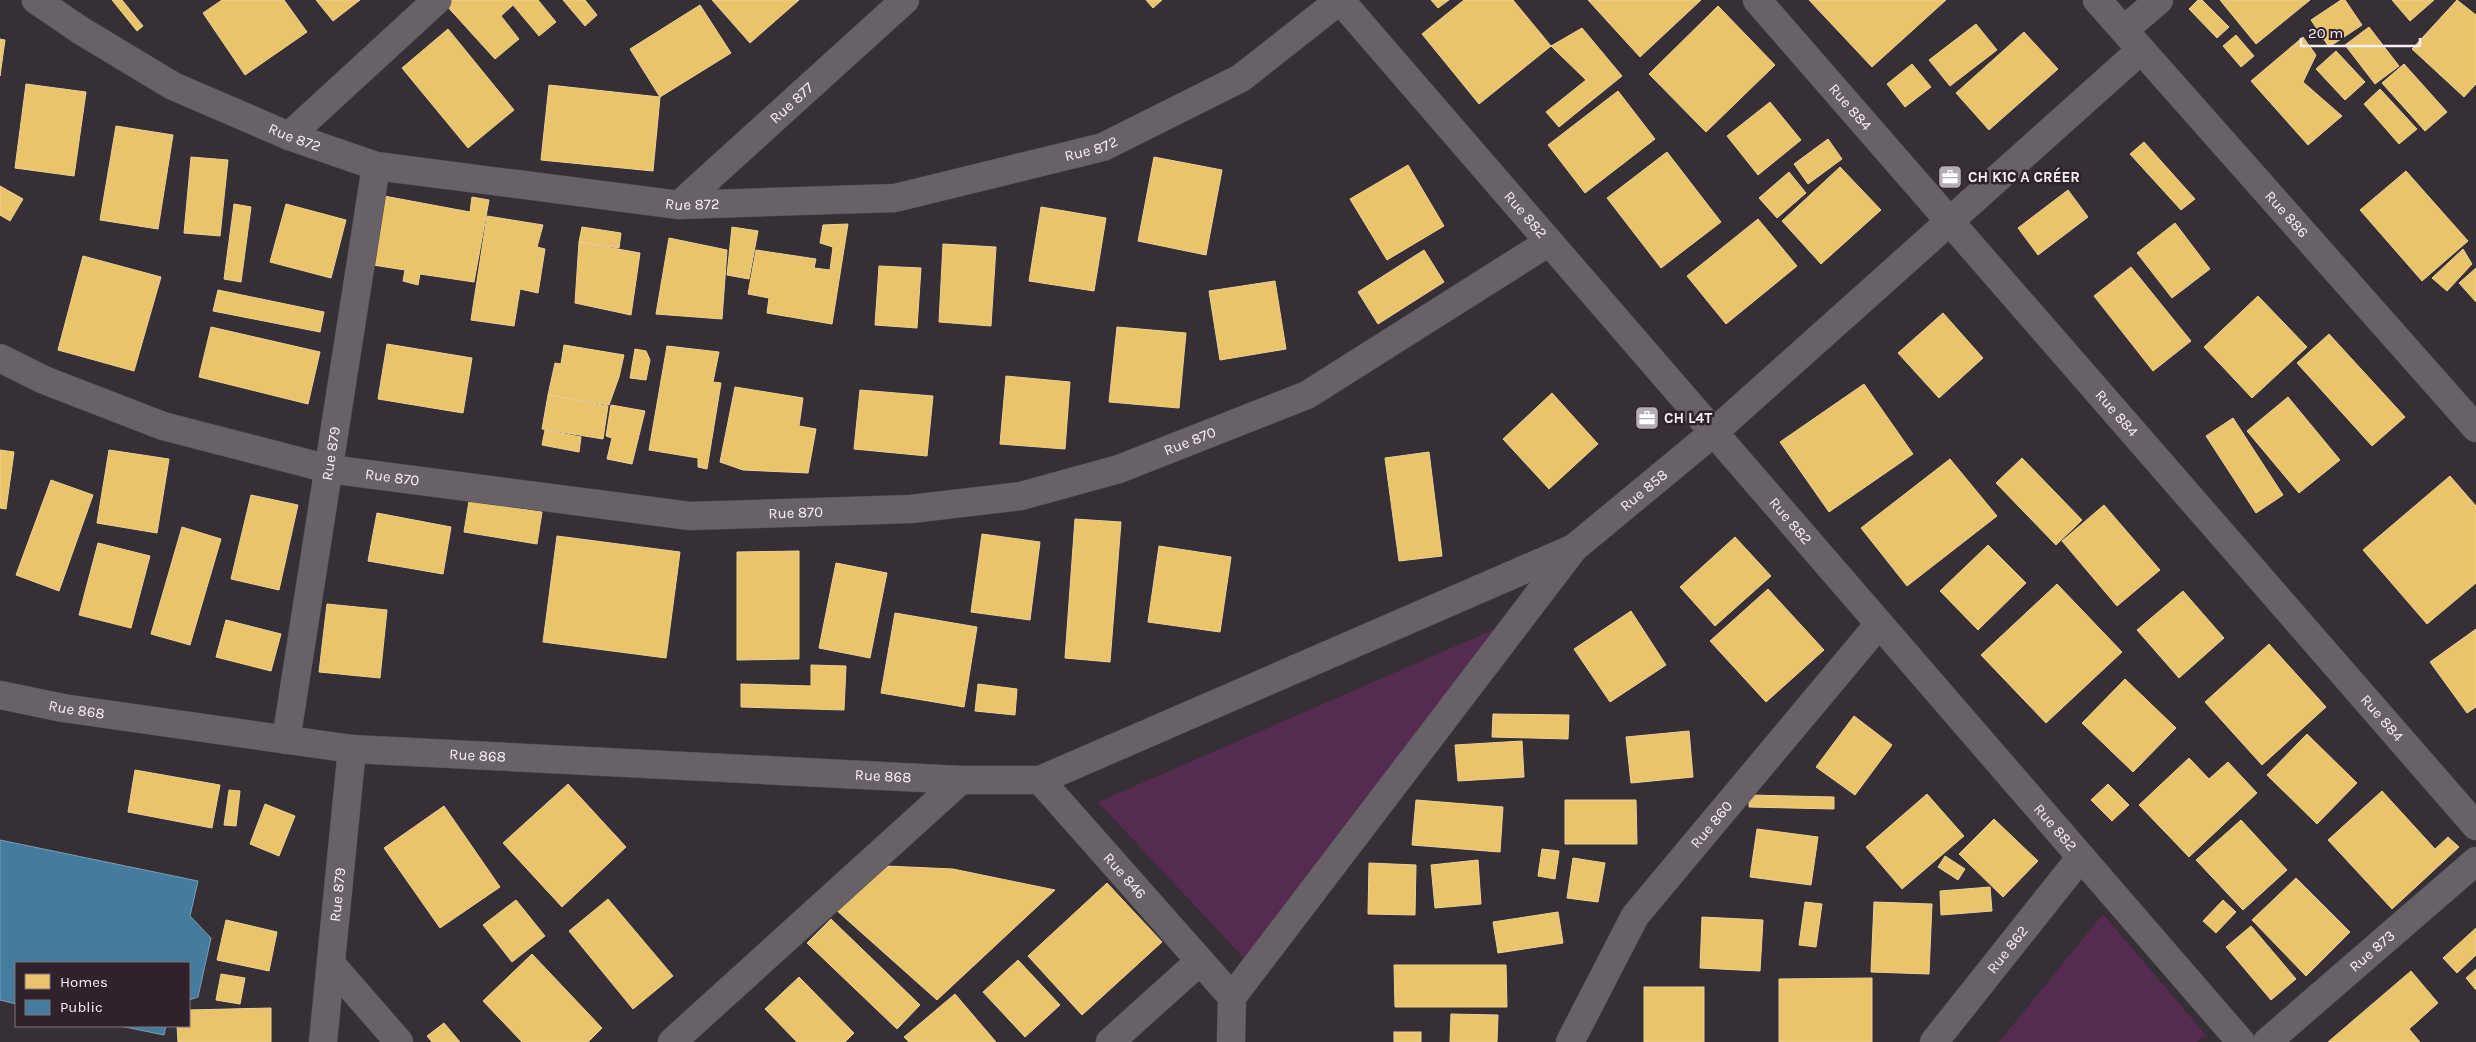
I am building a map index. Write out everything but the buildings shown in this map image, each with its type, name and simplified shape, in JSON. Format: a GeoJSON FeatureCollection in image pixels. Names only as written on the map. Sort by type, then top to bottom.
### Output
{"type":"FeatureCollection","features":[{"type":"Feature","properties":{"kind":"street","name":"Rue 872"},"geometry":{"type":"LineString","coordinates":[[36,0],[80,30],[173,86],[289,136],[376,166],[679,205],[895,198],[1103,147],[1242,78],[1340,0]]}},
{"type":"Feature","properties":{"kind":"street"},"geometry":{"type":"LineString","coordinates":[[289,136],[438,0]]}},
{"type":"Feature","properties":{"kind":"street","name":"Rue 877"},"geometry":{"type":"LineString","coordinates":[[679,205],[905,0]]}},
{"type":"Feature","properties":{"kind":"street","name":"Rue 882"},"geometry":{"type":"LineString","coordinates":[[1340,0],[2241,1042]]}},
{"type":"Feature","properties":{"kind":"street","name":"Rue 884"},"geometry":{"type":"LineString","coordinates":[[1756,0],[2476,826]]}},
{"type":"Feature","properties":{"kind":"street","name":"Rue 886"},"geometry":{"type":"LineString","coordinates":[[2097,0],[2476,428]]}},
{"type":"Feature","properties":{"kind":"street","name":"Rue 858"},"geometry":{"type":"LineString","coordinates":[[1574,548],[1713,433],[1949,221],[2132,40],[2159,0]]}},
{"type":"Feature","properties":{"kind":"street","name":"Rue 879"},"geometry":{"type":"LineString","coordinates":[[286,740],[376,166]]}},
{"type":"Feature","properties":{"kind":"street","name":"Rue 870"},"geometry":{"type":"LineString","coordinates":[[0,358],[44,380],[163,426],[328,469],[690,516],[911,509],[1021,496],[1119,469],[1307,395],[1549,242]]}},
{"type":"Feature","properties":{"kind":"street"},"geometry":{"type":"LineString","coordinates":[[672,1042],[960,780],[1040,780],[1574,548]]}},
{"type":"Feature","properties":{"kind":"street"},"geometry":{"type":"LineString","coordinates":[[1231,1042],[1232,997],[1574,548]]}},
{"type":"Feature","properties":{"kind":"street","name":"Rue 860"},"geometry":{"type":"LineString","coordinates":[[1570,1042],[1635,916],[1879,624]]}},
{"type":"Feature","properties":{"kind":"street","name":"Rue 868"},"geometry":{"type":"LineString","coordinates":[[0,695],[63,708],[352,750],[960,780]]}},
{"type":"Feature","properties":{"kind":"street","name":"Rue 879"},"geometry":{"type":"LineString","coordinates":[[324,1042],[352,750]]}},
{"type":"Feature","properties":{"kind":"street","name":"Rue 846"},"geometry":{"type":"LineString","coordinates":[[1040,780],[1232,997]]}},
{"type":"Feature","properties":{"kind":"street","name":"Rue 862"},"geometry":{"type":"LineString","coordinates":[[1934,1042],[2081,857]]}},
{"type":"Feature","properties":{"kind":"street","name":"Rue 873"},"geometry":{"type":"LineString","coordinates":[[2267,1042],[2476,861]]}},
{"type":"Feature","properties":{"kind":"street"},"geometry":{"type":"LineString","coordinates":[[1110,1042],[1200,961]]}},
{"type":"Feature","properties":{"kind":"street"},"geometry":{"type":"LineString","coordinates":[[331,964],[399,1042]]}},
{"type":"Feature","properties":{"kind":"shaded area"},"geometry":{"type":"Polygon","coordinates":[[[1520,618],[1254,969],[1098,802],[1520,618]]]}},
{"type":"Feature","properties":{"kind":"shaded area"},"geometry":{"type":"Polygon","coordinates":[[[2103,914],[2206,1035],[2197,1042],[1999,1042],[2103,914]]]}},
{"type":"Feature","properties":{"kind":"place","name":"CH K1C A CRÉER"},"geometry":{"type":"Point","coordinates":[1950,177]}},
{"type":"Feature","properties":{"kind":"place","name":"CH L4T"},"geometry":{"type":"Point","coordinates":[1647,418]}}]}
